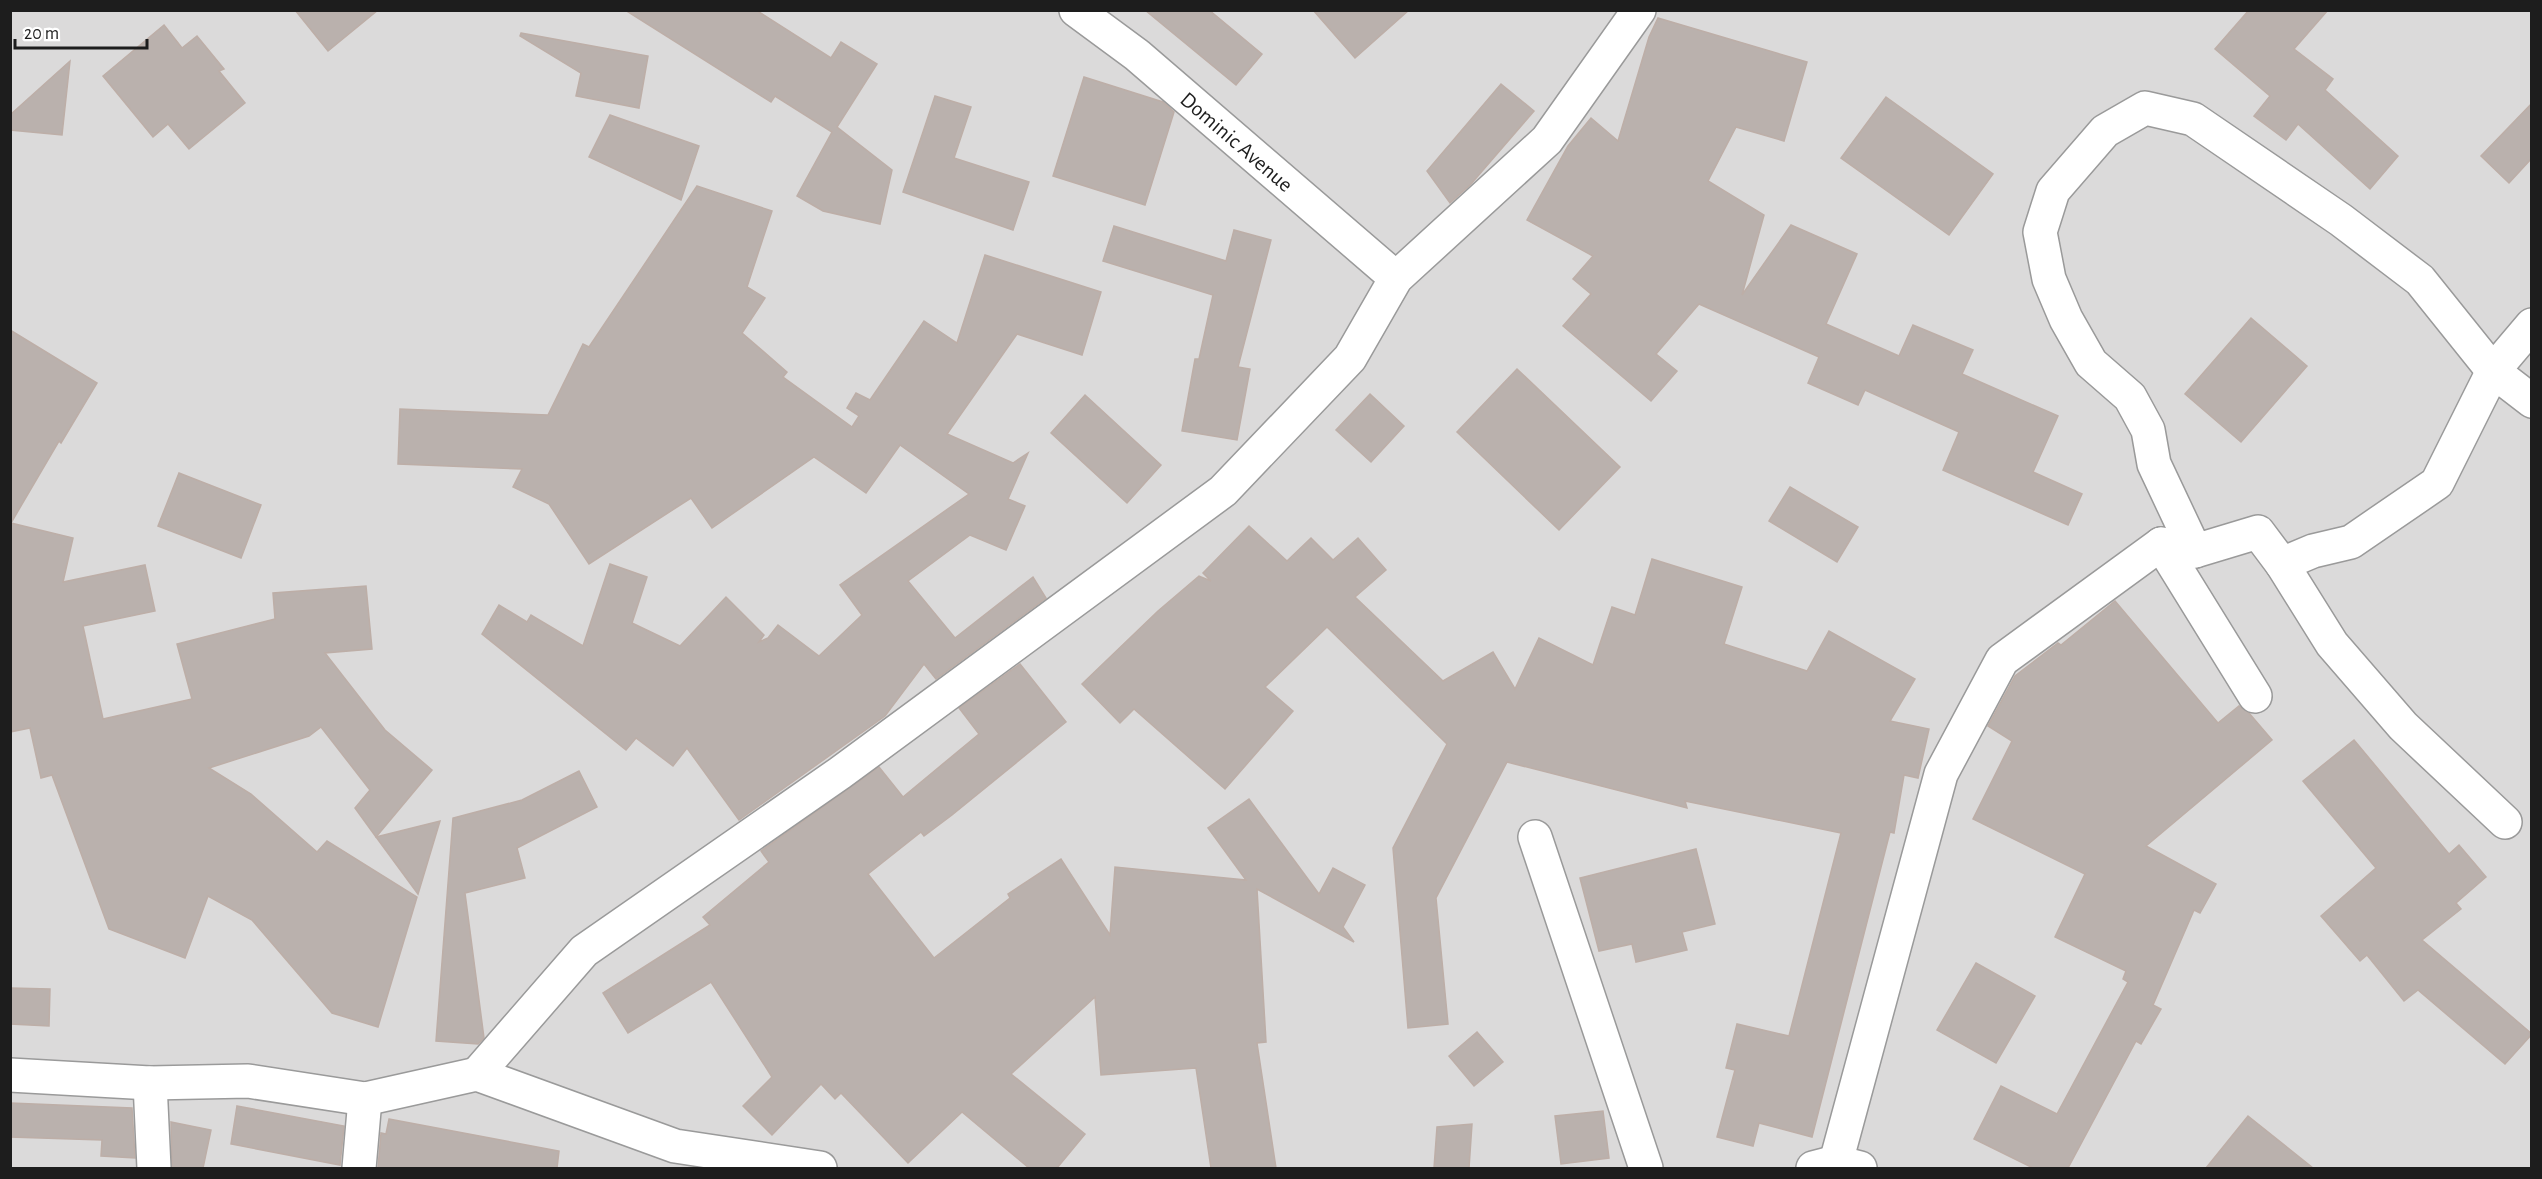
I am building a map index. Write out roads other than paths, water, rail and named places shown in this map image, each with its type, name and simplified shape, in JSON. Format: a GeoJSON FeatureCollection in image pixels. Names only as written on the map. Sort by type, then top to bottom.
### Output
{"type":"FeatureCollection","features":[{"type":"Feature","properties":{"kind":"street","name":"Dominic Avenue"},"geometry":{"type":"LineString","coordinates":[[1076,10],[1137,55],[1396,279]]}},
{"type":"Feature","properties":{"kind":"street"},"geometry":{"type":"LineString","coordinates":[[477,1074],[584,951],[850,766],[1223,491],[1350,358],[1396,279],[1547,140],[1639,10]]}},
{"type":"Feature","properties":{"kind":"street"},"geometry":{"type":"LineString","coordinates":[[2195,551],[2154,464],[2148,430],[2130,397],[2091,363],[2066,319],[2049,279],[2040,232],[2053,191],[2105,131],[2145,108],[2193,119],[2341,220],[2420,280],[2493,371],[2532,401]]}},
{"type":"Feature","properties":{"kind":"street"},"geometry":{"type":"LineString","coordinates":[[2282,564],[2313,551],[2351,542],[2437,483],[2493,371],[2532,325]]}},
{"type":"Feature","properties":{"kind":"street"},"geometry":{"type":"LineString","coordinates":[[1836,1166],[1941,774],[2002,660],[2161,544],[2195,551],[2258,532],[2282,564],[2332,644],[2353,669],[2403,726],[2505,822]]}},
{"type":"Feature","properties":{"kind":"street"},"geometry":{"type":"LineString","coordinates":[[2161,544],[2255,696]]}},
{"type":"Feature","properties":{"kind":"street"},"geometry":{"type":"LineString","coordinates":[[1535,837],[1646,1168]]}},
{"type":"Feature","properties":{"kind":"street"},"geometry":{"type":"LineString","coordinates":[[10,1075],[150,1083],[248,1081],[365,1099],[477,1074],[675,1146],[820,1168]]}},
{"type":"Feature","properties":{"kind":"street"},"geometry":{"type":"LineString","coordinates":[[150,1083],[154,1168]]}},
{"type":"Feature","properties":{"kind":"street"},"geometry":{"type":"LineString","coordinates":[[359,1168],[365,1099]]}}]}
